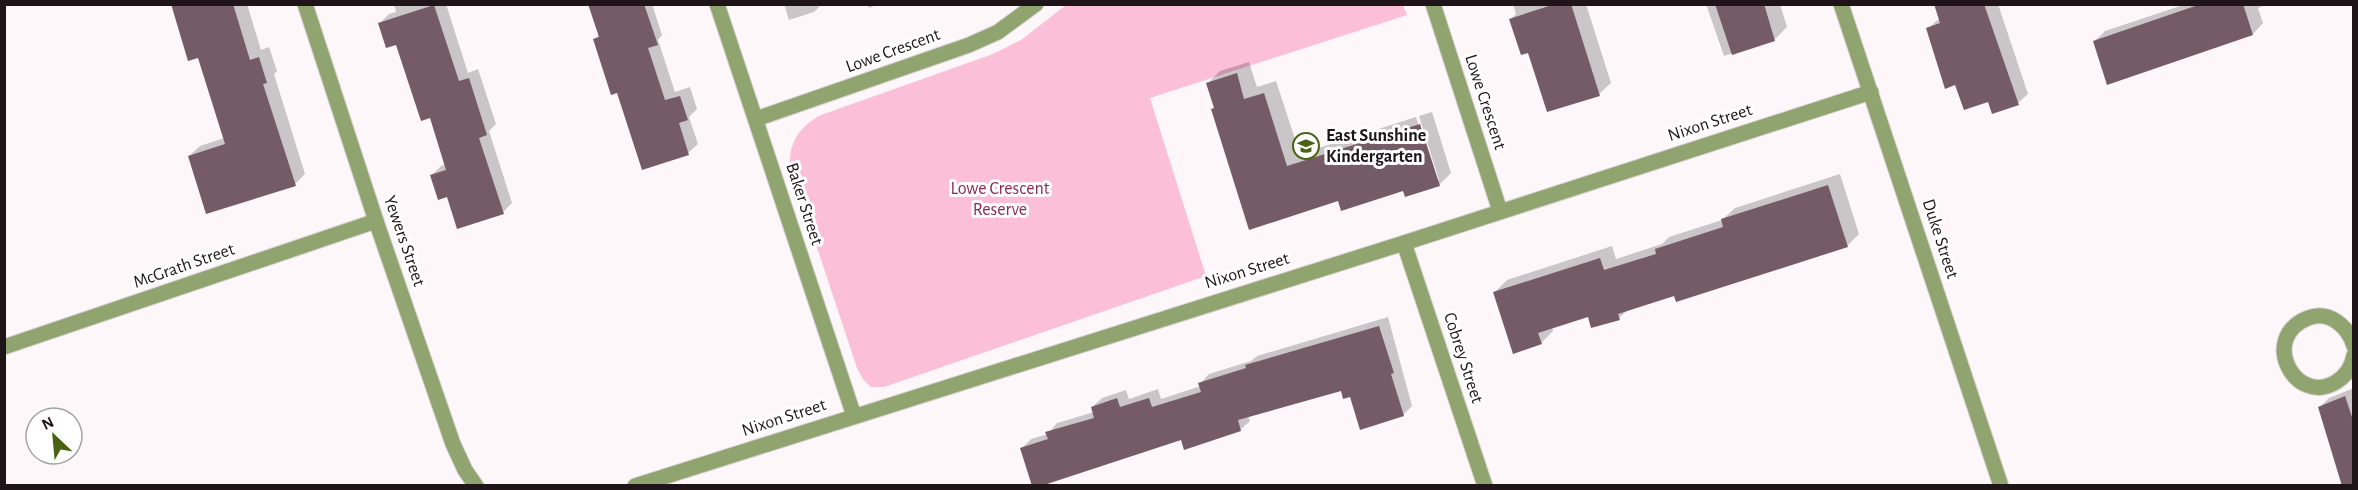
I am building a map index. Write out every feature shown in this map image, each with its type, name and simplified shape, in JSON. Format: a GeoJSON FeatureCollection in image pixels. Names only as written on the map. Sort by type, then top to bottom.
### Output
{"type":"FeatureCollection","features":[{"type":"Feature","properties":{"kind":"street","name":"Yewers Street"},"geometry":{"type":"LineString","coordinates":[[305,4],[376,221],[453,444],[465,470],[476,486]]}},
{"type":"Feature","properties":{"kind":"street","name":"Baker Street"},"geometry":{"type":"LineString","coordinates":[[717,4],[854,416]]}},
{"type":"Feature","properties":{"kind":"street","name":"Lowe Crescent"},"geometry":{"type":"LineString","coordinates":[[756,119],[969,45],[998,32],[1024,16],[1036,4]]}},
{"type":"Feature","properties":{"kind":"street","name":"Lowe Crescent"},"geometry":{"type":"LineString","coordinates":[[1433,4],[1500,211]]}},
{"type":"Feature","properties":{"kind":"street","name":"Duke Street"},"geometry":{"type":"LineString","coordinates":[[1841,4],[2001,486]]}},
{"type":"Feature","properties":{"kind":"street","name":"Nixon Street"},"geometry":{"type":"LineString","coordinates":[[635,486],[1404,243],[1870,92]]}},
{"type":"Feature","properties":{"kind":"street","name":"McGrath Street"},"geometry":{"type":"LineString","coordinates":[[4,347],[376,221]]}},
{"type":"Feature","properties":{"kind":"street","name":"Cobrey Street"},"geometry":{"type":"LineString","coordinates":[[1404,243],[1485,486]]}},
{"type":"Feature","properties":{"kind":"street"},"geometry":{"type":"LineString","coordinates":[[2353,340],[2345,328],[2335,320],[2324,316],[2311,317],[2291,329],[2285,340],[2283,352],[2286,364],[2300,381],[2310,386],[2332,384],[2342,378],[2349,370],[2354,355]]}},
{"type":"Feature","properties":{"kind":"green space","name":"Lowe Crescent Reserve"},"geometry":{"type":"Polygon","coordinates":[[[1066,5],[1403,5],[1407,15],[1150,98],[1206,276],[884,387],[871,387],[863,379],[857,368],[790,166],[791,149],[797,136],[814,119],[993,54],[1021,40],[1066,5]]]}},
{"type":"Feature","properties":{"kind":"building"},"geometry":{"type":"Polygon","coordinates":[[[171,4],[233,4],[250,60],[259,57],[267,83],[263,84],[296,186],[206,214],[188,156],[225,144],[198,58],[188,61],[171,4]]]}},
{"type":"Feature","properties":{"kind":"building"},"geometry":{"type":"Polygon","coordinates":[[[588,4],[644,4],[658,45],[648,48],[665,100],[680,96],[688,120],[679,123],[689,155],[642,170],[617,93],[611,95],[593,39],[599,37],[588,4]]]}},
{"type":"Feature","properties":{"kind":"building"},"geometry":{"type":"Polygon","coordinates":[[[1555,4],[1571,4],[1600,96],[1547,112],[1528,53],[1521,55],[1509,19],[1555,4]]]}},
{"type":"Feature","properties":{"kind":"building"},"geometry":{"type":"Polygon","coordinates":[[[1715,4],[1764,4],[1775,41],[1732,55],[1715,4]]]}},
{"type":"Feature","properties":{"kind":"building"},"geometry":{"type":"Polygon","coordinates":[[[1934,4],[1984,4],[2019,105],[1992,114],[1988,102],[1964,110],[1955,85],[1945,89],[1926,28],[1940,23],[1934,4]]]}},
{"type":"Feature","properties":{"kind":"building"},"geometry":{"type":"Polygon","coordinates":[[[2201,4],[2243,4],[2253,35],[2107,85],[2093,41],[2201,4]]]}},
{"type":"Feature","properties":{"kind":"building"},"geometry":{"type":"Polygon","coordinates":[[[434,5],[459,81],[469,78],[487,135],[479,138],[504,214],[457,229],[447,197],[438,200],[430,175],[446,170],[430,118],[421,121],[396,45],[386,48],[378,23],[434,5]]]}},
{"type":"Feature","properties":{"kind":"building"},"geometry":{"type":"Polygon","coordinates":[[[1237,73],[1244,99],[1264,93],[1287,166],[1420,124],[1440,186],[1405,197],[1403,191],[1341,211],[1338,201],[1249,230],[1211,109],[1214,108],[1206,83],[1237,73]]]}},
{"type":"Feature","properties":{"kind":"building"},"geometry":{"type":"Polygon","coordinates":[[[1828,185],[1848,247],[1676,302],[1674,296],[1618,314],[1620,320],[1591,328],[1588,317],[1538,333],[1542,344],[1513,354],[1493,292],[1600,258],[1604,270],[1656,254],[1655,249],[1723,227],[1721,219],[1828,185]]]}},
{"type":"Feature","properties":{"kind":"building"},"geometry":{"type":"Polygon","coordinates":[[[1379,326],[1394,373],[1391,374],[1404,416],[1360,430],[1350,397],[1343,399],[1341,391],[1238,420],[1241,431],[1184,450],[1181,440],[1041,486],[1032,486],[1020,448],[1048,439],[1045,432],[1094,418],[1091,407],[1117,398],[1120,407],[1149,398],[1152,407],[1201,392],[1198,383],[1246,368],[1245,365],[1379,326]]]}},
{"type":"Feature","properties":{"kind":"building"},"geometry":{"type":"Polygon","coordinates":[[[2345,396],[2354,423],[2354,486],[2342,486],[2318,407],[2345,396]]]}},
{"type":"Feature","properties":{"kind":"place","name":"East Sunshine Kindergarten"},"geometry":{"type":"Point","coordinates":[1306,146]}}]}
